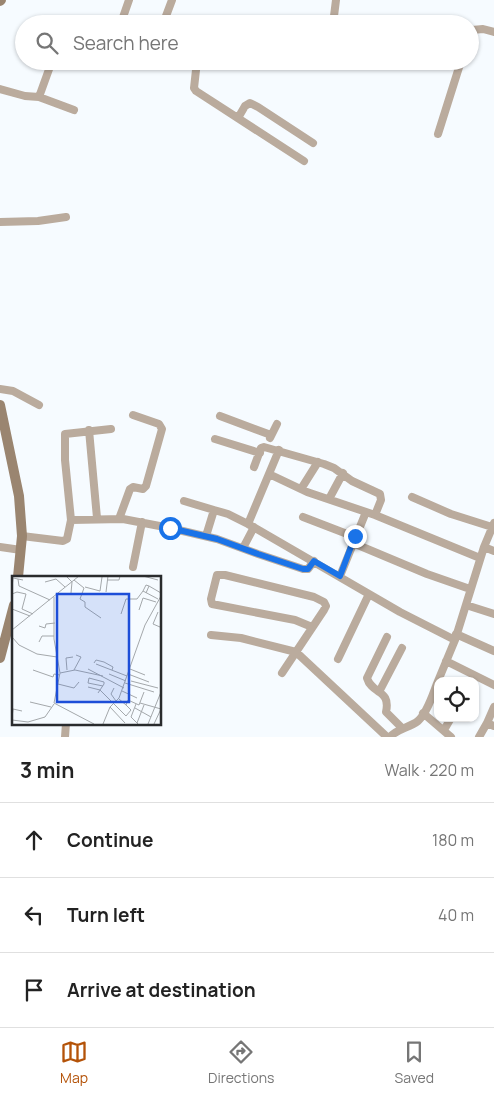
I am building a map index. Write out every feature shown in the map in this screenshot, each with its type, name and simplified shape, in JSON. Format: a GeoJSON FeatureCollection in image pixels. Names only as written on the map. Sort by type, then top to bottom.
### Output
{"type":"FeatureCollection","features":[{"type":"Feature","properties":{"kind":"street"},"geometry":{"type":"LineString","coordinates":[[124,15],[129,0]]}},
{"type":"Feature","properties":{"kind":"street"},"geometry":{"type":"LineString","coordinates":[[166,15],[172,0]]}},
{"type":"Feature","properties":{"kind":"street"},"geometry":{"type":"LineString","coordinates":[[334,15],[336,0]]}},
{"type":"Feature","properties":{"kind":"street"},"geometry":{"type":"LineString","coordinates":[[479,29],[494,32]]}},
{"type":"Feature","properties":{"kind":"street"},"geometry":{"type":"LineString","coordinates":[[39,97],[49,70]]}},
{"type":"Feature","properties":{"kind":"street"},"geometry":{"type":"LineString","coordinates":[[196,70],[194,88],[200,95],[304,161]]}},
{"type":"Feature","properties":{"kind":"street"},"geometry":{"type":"LineString","coordinates":[[438,134],[458,70]]}},
{"type":"Feature","properties":{"kind":"street"},"geometry":{"type":"LineString","coordinates":[[0,89],[25,96],[39,97],[74,110]]}},
{"type":"Feature","properties":{"kind":"street"},"geometry":{"type":"LineString","coordinates":[[238,118],[245,106],[250,104],[258,107],[313,143]]}},
{"type":"Feature","properties":{"kind":"street"},"geometry":{"type":"LineString","coordinates":[[0,222],[66,217]]}},
{"type":"Feature","properties":{"kind":"street"},"geometry":{"type":"LineString","coordinates":[[0,389],[13,391],[39,405]]}},
{"type":"Feature","properties":{"kind":"street"},"geometry":{"type":"LineString","coordinates":[[0,405],[3,428],[19,496],[22,536],[18,576]]}},
{"type":"Feature","properties":{"kind":"street"},"geometry":{"type":"LineString","coordinates":[[119,519],[130,489],[146,486],[162,429],[159,424],[132,415]]}},
{"type":"Feature","properties":{"kind":"street"},"geometry":{"type":"LineString","coordinates":[[220,416],[271,435]]}},
{"type":"Feature","properties":{"kind":"street"},"geometry":{"type":"LineString","coordinates":[[254,467],[261,448],[266,446],[277,424]]}},
{"type":"Feature","properties":{"kind":"street"},"geometry":{"type":"LineString","coordinates":[[22,536],[64,541],[67,539],[71,520],[64,436],[67,433],[111,429]]}},
{"type":"Feature","properties":{"kind":"street"},"geometry":{"type":"LineString","coordinates":[[89,430],[97,518]]}},
{"type":"Feature","properties":{"kind":"street"},"geometry":{"type":"LineString","coordinates":[[215,440],[260,453]]}},
{"type":"Feature","properties":{"kind":"street"},"geometry":{"type":"LineString","coordinates":[[266,446],[334,468],[352,481],[380,494],[381,500],[375,515]]}},
{"type":"Feature","properties":{"kind":"street"},"geometry":{"type":"LineString","coordinates":[[243,548],[279,450]]}},
{"type":"Feature","properties":{"kind":"street"},"geometry":{"type":"LineString","coordinates":[[301,489],[318,462]]}},
{"type":"Feature","properties":{"kind":"street"},"geometry":{"type":"LineString","coordinates":[[329,499],[343,473]]}},
{"type":"Feature","properties":{"kind":"street"},"geometry":{"type":"LineString","coordinates":[[269,474],[301,489],[375,515],[480,558]]}},
{"type":"Feature","properties":{"kind":"street"},"geometry":{"type":"LineString","coordinates":[[412,497],[450,514],[493,525],[480,558],[456,637],[440,677]]}},
{"type":"Feature","properties":{"kind":"street"},"geometry":{"type":"LineString","coordinates":[[184,501],[228,514],[314,561],[369,594],[456,637],[494,651]]}},
{"type":"Feature","properties":{"kind":"street"},"geometry":{"type":"LineString","coordinates":[[206,536],[214,510]]}},
{"type":"Feature","properties":{"kind":"street"},"geometry":{"type":"LineString","coordinates":[[340,576],[366,512]]}},
{"type":"Feature","properties":{"kind":"street"},"geometry":{"type":"LineString","coordinates":[[303,517],[427,574],[470,589]]}},
{"type":"Feature","properties":{"kind":"street"},"geometry":{"type":"LineString","coordinates":[[71,520],[97,518],[142,522],[206,536],[306,570],[310,568],[314,561]]}},
{"type":"Feature","properties":{"kind":"street"},"geometry":{"type":"LineString","coordinates":[[133,568],[142,522]]}},
{"type":"Feature","properties":{"kind":"street"},"geometry":{"type":"LineString","coordinates":[[484,546],[494,550]]}},
{"type":"Feature","properties":{"kind":"street"},"geometry":{"type":"LineString","coordinates":[[0,547],[21,550]]}},
{"type":"Feature","properties":{"kind":"street"},"geometry":{"type":"LineString","coordinates":[[282,673],[326,606],[321,600],[224,575],[219,574],[216,576],[211,599],[212,604],[295,620],[312,627]]}},
{"type":"Feature","properties":{"kind":"street"},"geometry":{"type":"LineString","coordinates":[[338,659],[369,594]]}},
{"type":"Feature","properties":{"kind":"street"},"geometry":{"type":"LineString","coordinates":[[466,605],[494,614]]}},
{"type":"Feature","properties":{"kind":"street"},"geometry":{"type":"LineString","coordinates":[[0,658],[12,619]]}},
{"type":"Feature","properties":{"kind":"street"},"geometry":{"type":"LineString","coordinates":[[211,635],[241,638],[296,652],[389,737],[395,731],[418,720],[434,690]]}},
{"type":"Feature","properties":{"kind":"street"},"geometry":{"type":"LineString","coordinates":[[387,637],[367,678],[370,684],[386,698],[388,703],[386,712],[402,728]]}},
{"type":"Feature","properties":{"kind":"street"},"geometry":{"type":"LineString","coordinates":[[380,692],[402,648]]}},
{"type":"Feature","properties":{"kind":"street"},"geometry":{"type":"LineString","coordinates":[[446,660],[472,677]]}},
{"type":"Feature","properties":{"kind":"street"},"geometry":{"type":"LineString","coordinates":[[479,680],[494,685]]}},
{"type":"Feature","properties":{"kind":"street"},"geometry":{"type":"LineString","coordinates":[[479,737],[491,725],[494,708]]}},
{"type":"Feature","properties":{"kind":"street"},"geometry":{"type":"LineString","coordinates":[[423,713],[451,737]]}},
{"type":"Feature","properties":{"kind":"street"},"geometry":{"type":"LineString","coordinates":[[444,730],[449,722]]}},
{"type":"Feature","properties":{"kind":"street"},"geometry":{"type":"LineString","coordinates":[[65,737],[66,724]]}},
{"type":"Feature","properties":{"kind":"route"},"geometry":{"type":"LineString","coordinates":[[170,528],[217,539],[306,570],[310,568],[314,561],[340,576],[355,536]]}}]}
